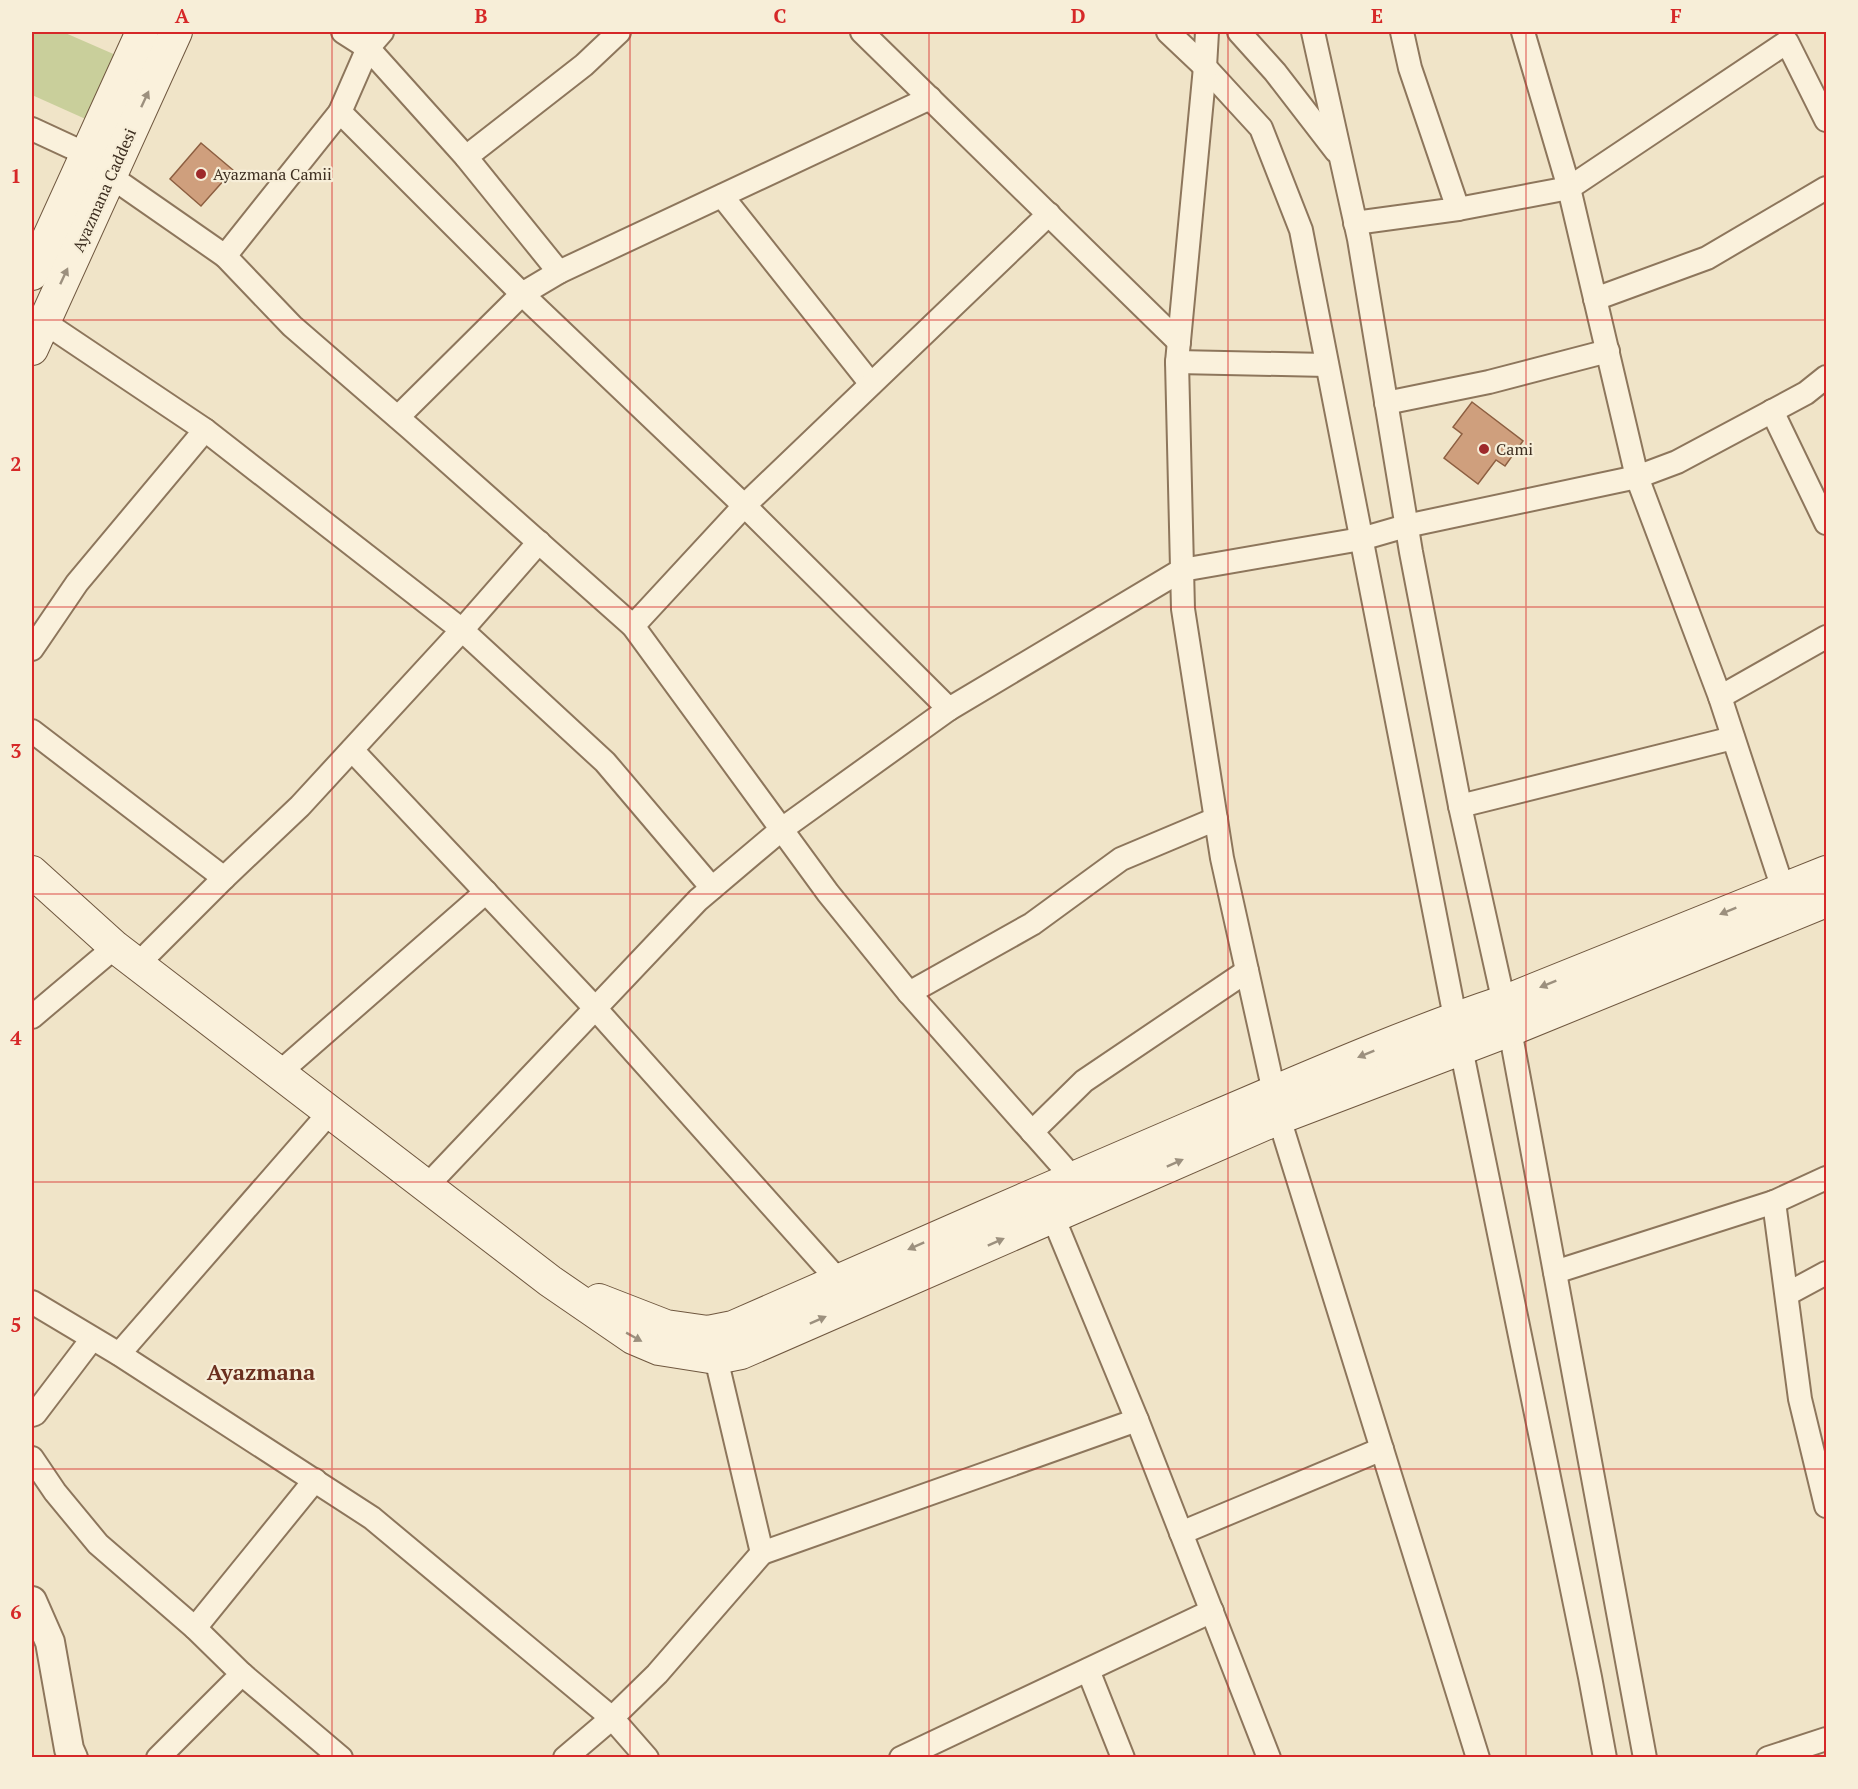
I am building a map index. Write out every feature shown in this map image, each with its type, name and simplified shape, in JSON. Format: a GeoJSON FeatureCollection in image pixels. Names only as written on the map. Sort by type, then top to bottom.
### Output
{"type":"FeatureCollection","features":[{"type":"Feature","properties":{"kind":"main road","name":"Ayazmana Caddesi"},"geometry":{"type":"LineString","coordinates":[[32,274],[142,32]]}},
{"type":"Feature","properties":{"kind":"main road","name":"Ayazmana Caddesi"},"geometry":{"type":"LineString","coordinates":[[38,336],[176,32]]}},
{"type":"Feature","properties":{"kind":"main road"},"geometry":{"type":"LineString","coordinates":[[64,204],[92,216]]}},
{"type":"Feature","properties":{"kind":"main road"},"geometry":{"type":"LineString","coordinates":[[32,872],[126,956],[550,1281],[633,1338],[659,1349],[717,1358],[741,1353],[1053,1217],[1078,1190]]}},
{"type":"Feature","properties":{"kind":"main road"},"geometry":{"type":"LineString","coordinates":[[1506,1016],[1783,889],[1827,872]]}},
{"type":"Feature","properties":{"kind":"main road"},"geometry":{"type":"LineString","coordinates":[[550,1281],[666,1326],[708,1332],[733,1326],[838,1280],[1078,1190],[1276,1105],[1458,1033],[1827,901]]}},
{"type":"Feature","properties":{"kind":"street"},"geometry":{"type":"LineString","coordinates":[[343,32],[375,40],[559,272]]}},
{"type":"Feature","properties":{"kind":"street"},"geometry":{"type":"LineString","coordinates":[[466,157],[584,65],[619,32]]}},
{"type":"Feature","properties":{"kind":"street"},"geometry":{"type":"LineString","coordinates":[[862,32],[1048,214],[1178,352],[1327,365]]}},
{"type":"Feature","properties":{"kind":"street"},"geometry":{"type":"LineString","coordinates":[[1168,32],[1205,67],[1261,128],[1301,230],[1458,1033],[1605,1758]]}},
{"type":"Feature","properties":{"kind":"street"},"geometry":{"type":"LineString","coordinates":[[1207,32],[1178,352],[1183,609],[1222,858],[1276,1105],[1478,1758]]}},
{"type":"Feature","properties":{"kind":"street"},"geometry":{"type":"LineString","coordinates":[[1239,32],[1275,72],[1340,157]]}},
{"type":"Feature","properties":{"kind":"street"},"geometry":{"type":"LineString","coordinates":[[1312,32],[1355,223],[1406,526],[1460,806],[1506,1016],[1645,1758]]}},
{"type":"Feature","properties":{"kind":"street"},"geometry":{"type":"LineString","coordinates":[[1402,32],[1410,68],[1458,209]]}},
{"type":"Feature","properties":{"kind":"street"},"geometry":{"type":"LineString","coordinates":[[1523,32],[1569,188],[1637,477],[1720,697],[1783,889]]}},
{"type":"Feature","properties":{"kind":"street"},"geometry":{"type":"LineString","coordinates":[[1355,223],[1458,209],[1569,188],[1784,37],[1827,120]]}},
{"type":"Feature","properties":{"kind":"street"},"geometry":{"type":"LineString","coordinates":[[225,256],[340,112],[375,40]]}},
{"type":"Feature","properties":{"kind":"street"},"geometry":{"type":"LineString","coordinates":[[398,417],[522,294],[559,272],[930,98]]}},
{"type":"Feature","properties":{"kind":"street"},"geometry":{"type":"LineString","coordinates":[[340,112],[522,294],[744,506],[949,709]]}},
{"type":"Feature","properties":{"kind":"street"},"geometry":{"type":"LineString","coordinates":[[32,129],[86,154]]}},
{"type":"Feature","properties":{"kind":"street"},"geometry":{"type":"LineString","coordinates":[[110,176],[225,256],[292,326],[633,626],[828,893],[909,993],[1032,1132],[1078,1190]]}},
{"type":"Feature","properties":{"kind":"street"},"geometry":{"type":"LineString","coordinates":[[1595,299],[1707,258],[1827,188]]}},
{"type":"Feature","properties":{"kind":"street"},"geometry":{"type":"LineString","coordinates":[[722,196],[871,384]]}},
{"type":"Feature","properties":{"kind":"street"},"geometry":{"type":"LineString","coordinates":[[633,626],[744,506],[1048,214]]}},
{"type":"Feature","properties":{"kind":"street"},"geometry":{"type":"LineString","coordinates":[[38,336],[205,430],[462,630],[605,762],[712,888]]}},
{"type":"Feature","properties":{"kind":"street"},"geometry":{"type":"LineString","coordinates":[[1386,403],[1489,382],[1608,351]]}},
{"type":"Feature","properties":{"kind":"street"},"geometry":{"type":"LineString","coordinates":[[427,1186],[698,900],[782,829],[949,709],[1182,570],[1361,539],[1406,526],[1637,477],[1677,462],[1806,393],[1827,377]]}},
{"type":"Feature","properties":{"kind":"street"},"geometry":{"type":"LineString","coordinates":[[1772,411],[1827,523]]}},
{"type":"Feature","properties":{"kind":"street"},"geometry":{"type":"LineString","coordinates":[[32,649],[77,583],[205,430]]}},
{"type":"Feature","properties":{"kind":"street"},"geometry":{"type":"LineString","coordinates":[[32,1017],[126,956],[224,878],[300,806],[462,630],[539,542]]}},
{"type":"Feature","properties":{"kind":"street"},"geometry":{"type":"LineString","coordinates":[[1720,697],[1827,637]]}},
{"type":"Feature","properties":{"kind":"street"},"geometry":{"type":"LineString","coordinates":[[32,731],[224,878]]}},
{"type":"Feature","properties":{"kind":"street"},"geometry":{"type":"LineString","coordinates":[[1460,806],[1733,738]]}},
{"type":"Feature","properties":{"kind":"street"},"geometry":{"type":"LineString","coordinates":[[352,750],[595,1008],[838,1280]]}},
{"type":"Feature","properties":{"kind":"street"},"geometry":{"type":"LineString","coordinates":[[909,993],[1032,924],[1122,859],[1216,819]]}},
{"type":"Feature","properties":{"kind":"street"},"geometry":{"type":"LineString","coordinates":[[279,1073],[486,892]]}},
{"type":"Feature","properties":{"kind":"street"},"geometry":{"type":"LineString","coordinates":[[1032,1132],[1084,1081],[1247,971]]}},
{"type":"Feature","properties":{"kind":"street"},"geometry":{"type":"LineString","coordinates":[[119,1354],[330,1112]]}},
{"type":"Feature","properties":{"kind":"street"},"geometry":{"type":"LineString","coordinates":[[1555,1272],[1774,1202],[1827,1178]]}},
{"type":"Feature","properties":{"kind":"street"},"geometry":{"type":"LineString","coordinates":[[1774,1202],[1800,1399],[1827,1506]]}},
{"type":"Feature","properties":{"kind":"street"},"geometry":{"type":"LineString","coordinates":[[1053,1217],[1137,1420],[1269,1758]]}},
{"type":"Feature","properties":{"kind":"street"},"geometry":{"type":"LineString","coordinates":[[1787,1294],[1827,1273]]}},
{"type":"Feature","properties":{"kind":"street"},"geometry":{"type":"LineString","coordinates":[[32,1302],[119,1354],[372,1518],[612,1718],[647,1758]]}},
{"type":"Feature","properties":{"kind":"street"},"geometry":{"type":"LineString","coordinates":[[32,1415],[92,1339]]}},
{"type":"Feature","properties":{"kind":"street"},"geometry":{"type":"LineString","coordinates":[[717,1358],[762,1553]]}},
{"type":"Feature","properties":{"kind":"street"},"geometry":{"type":"LineString","coordinates":[[566,1758],[612,1718],[657,1674],[762,1553],[1137,1420]]}},
{"type":"Feature","properties":{"kind":"street"},"geometry":{"type":"LineString","coordinates":[[1181,1533],[1382,1449]]}},
{"type":"Feature","properties":{"kind":"street"},"geometry":{"type":"LineString","coordinates":[[32,1458],[55,1491],[99,1544],[195,1628],[242,1674],[341,1758]]}},
{"type":"Feature","properties":{"kind":"street"},"geometry":{"type":"LineString","coordinates":[[195,1628],[315,1480]]}},
{"type":"Feature","properties":{"kind":"street"},"geometry":{"type":"LineString","coordinates":[[32,1601],[50,1642],[68,1755]]}},
{"type":"Feature","properties":{"kind":"street"},"geometry":{"type":"LineString","coordinates":[[906,1756],[1212,1611]]}},
{"type":"Feature","properties":{"kind":"street"},"geometry":{"type":"LineString","coordinates":[[1088,1670],[1123,1758]]}},
{"type":"Feature","properties":{"kind":"street"},"geometry":{"type":"LineString","coordinates":[[159,1758],[242,1674]]}},
{"type":"Feature","properties":{"kind":"street"},"geometry":{"type":"LineString","coordinates":[[1768,1758],[1827,1739]]}},
{"type":"Feature","properties":{"kind":"green space"},"geometry":{"type":"Polygon","coordinates":[[[32,32],[63,32],[118,56],[90,121],[32,95],[32,32]]]}},
{"type":"Feature","properties":{"kind":"building","name":"Ayazmana Camii"},"geometry":{"type":"Polygon","coordinates":[[[201,143],[233,170],[201,206],[170,179],[201,143]]]}},
{"type":"Feature","properties":{"kind":"building","name":"Cami"},"geometry":{"type":"Polygon","coordinates":[[[1472,402],[1523,441],[1505,466],[1496,460],[1478,484],[1444,458],[1462,434],[1453,427],[1472,402]]]}},
{"type":"Feature","properties":{"kind":"place","name":"Ayazmana Camii"},"geometry":{"type":"Point","coordinates":[201,174]}},
{"type":"Feature","properties":{"kind":"place","name":"Cami"},"geometry":{"type":"Point","coordinates":[1484,449]}},
{"type":"Feature","properties":{"kind":"district","name":"Ayazmana"},"geometry":{"type":"Point","coordinates":[261,1372]}}]}
